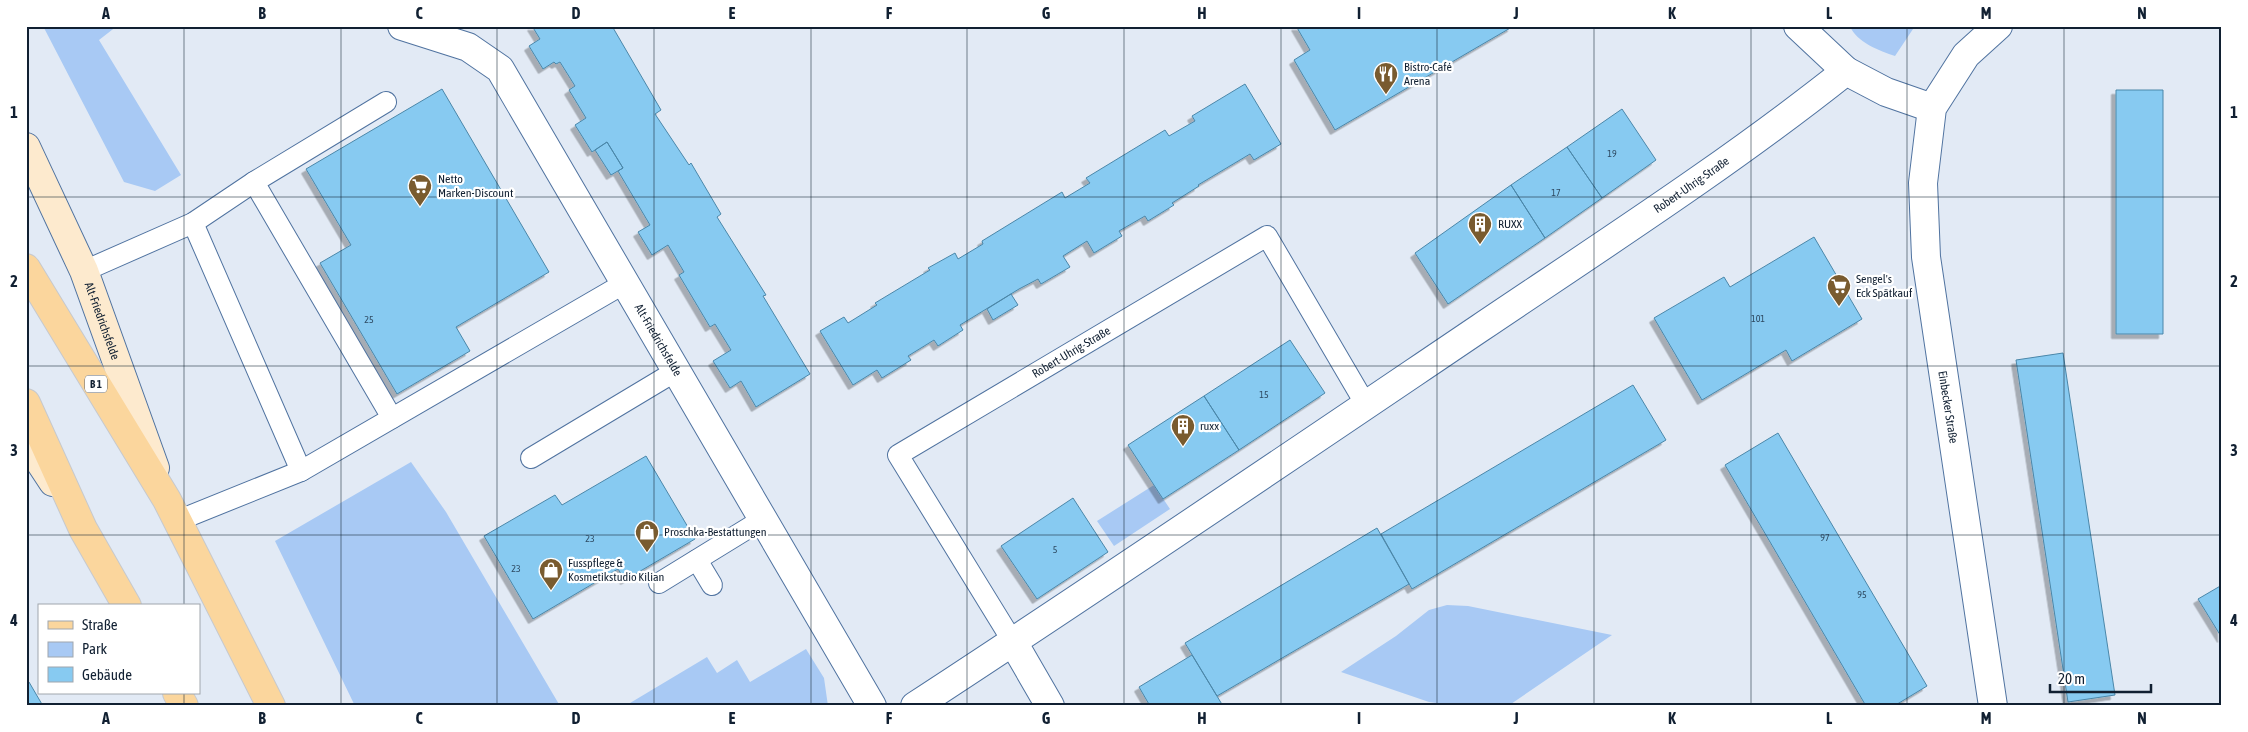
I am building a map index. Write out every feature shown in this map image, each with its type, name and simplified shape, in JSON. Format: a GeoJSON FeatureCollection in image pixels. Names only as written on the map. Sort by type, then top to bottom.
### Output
{"type":"FeatureCollection","features":[{"type":"Feature","properties":{"kind":"main road","name":"Alt-Friedrichsfelde"},"geometry":{"type":"LineString","coordinates":[[26,147],[84,271],[172,510]]}},
{"type":"Feature","properties":{"kind":"main road","name":"Alt-Friedrichsfelde"},"geometry":{"type":"LineString","coordinates":[[26,268],[172,510],[271,706]]}},
{"type":"Feature","properties":{"kind":"main road"},"geometry":{"type":"LineString","coordinates":[[26,403],[83,529]]}},
{"type":"Feature","properties":{"kind":"main road"},"geometry":{"type":"LineString","coordinates":[[26,441],[83,529],[126,604]]}},
{"type":"Feature","properties":{"kind":"main road"},"geometry":{"type":"LineString","coordinates":[[178,694],[184,706]]}},
{"type":"Feature","properties":{"kind":"street","name":"Alt-Friedrichsfelde"},"geometry":{"type":"LineString","coordinates":[[402,26],[468,47],[500,69],[872,706]]}},
{"type":"Feature","properties":{"kind":"street"},"geometry":{"type":"LineString","coordinates":[[1798,26],[1846,71],[1886,92],[1932,108],[1966,55],[1998,26]]}},
{"type":"Feature","properties":{"kind":"street","name":"Robert-Uhrig-Straße"},"geometry":{"type":"LineString","coordinates":[[915,706],[1013,642],[1694,182],[1804,105],[1846,71]]}},
{"type":"Feature","properties":{"kind":"street","name":"Einbecker Straße"},"geometry":{"type":"LineString","coordinates":[[1932,108],[1923,183],[1926,257],[1993,706]]}},
{"type":"Feature","properties":{"kind":"street"},"geometry":{"type":"LineString","coordinates":[[1013,642],[1050,706]]}},
{"type":"Feature","properties":{"kind":"lane"},"geometry":{"type":"LineString","coordinates":[[84,271],[193,223],[254,182],[386,102]]}},
{"type":"Feature","properties":{"kind":"lane"},"geometry":{"type":"LineString","coordinates":[[254,182],[392,418]]}},
{"type":"Feature","properties":{"kind":"lane"},"geometry":{"type":"LineString","coordinates":[[193,223],[301,471]]}},
{"type":"Feature","properties":{"kind":"lane","name":"Robert-Uhrig-Straße"},"geometry":{"type":"LineString","coordinates":[[1013,642],[898,455],[1267,236],[1366,404]]}},
{"type":"Feature","properties":{"kind":"lane"},"geometry":{"type":"LineString","coordinates":[[172,510],[301,471],[625,284]]}},
{"type":"Feature","properties":{"kind":"lane"},"geometry":{"type":"LineString","coordinates":[[531,458],[676,371]]}},
{"type":"Feature","properties":{"kind":"lane"},"geometry":{"type":"LineString","coordinates":[[659,583],[763,519]]}},
{"type":"Feature","properties":{"kind":"lane"},"geometry":{"type":"LineString","coordinates":[[698,560],[712,585]]}},
{"type":"Feature","properties":{"kind":"green space"},"geometry":{"type":"Polygon","coordinates":[[[43,26],[117,26],[99,40],[181,175],[155,191],[124,182],[43,26]]]}},
{"type":"Feature","properties":{"kind":"green space"},"geometry":{"type":"Polygon","coordinates":[[[1850,26],[1915,26],[1895,56],[1876,49],[1857,37],[1850,26]]]}},
{"type":"Feature","properties":{"kind":"green space"},"geometry":{"type":"Polygon","coordinates":[[[411,462],[446,512],[560,706],[355,706],[275,541],[411,462]]]}},
{"type":"Feature","properties":{"kind":"green space"},"geometry":{"type":"Polygon","coordinates":[[[1154,485],[1170,509],[1114,546],[1097,521],[1154,485]]]}},
{"type":"Feature","properties":{"kind":"green space"},"geometry":{"type":"Polygon","coordinates":[[[1447,605],[1468,606],[1612,635],[1508,706],[1460,706],[1429,702],[1341,672],[1396,636],[1429,610],[1447,605]]]}},
{"type":"Feature","properties":{"kind":"green space"},"geometry":{"type":"Polygon","coordinates":[[[806,649],[824,678],[828,706],[625,706],[707,657],[717,673],[737,660],[750,682],[806,649]]]}},
{"type":"Feature","properties":{"kind":"building"},"geometry":{"type":"Polygon","coordinates":[[[532,26],[612,26],[661,110],[655,114],[689,165],[691,163],[721,214],[717,217],[766,295],[763,296],[810,374],[756,407],[741,381],[730,388],[713,361],[731,350],[715,324],[710,327],[679,275],[684,272],[668,245],[652,255],[638,232],[650,225],[618,171],[623,168],[607,142],[592,152],[575,125],[586,118],[569,90],[575,86],[560,62],[556,64],[554,62],[543,69],[529,46],[540,39],[532,26]]]}},
{"type":"Feature","properties":{"kind":"building"},"geometry":{"type":"Polygon","coordinates":[[[1296,26],[1512,27],[1335,130],[1294,60],[1310,50],[1296,26]]]}},
{"type":"Feature","properties":{"kind":"building"},"geometry":{"type":"Polygon","coordinates":[[[1245,84],[1281,144],[1254,160],[1250,154],[1198,185],[1172,203],[1174,205],[1148,221],[1145,216],[1119,231],[1122,236],[1094,253],[1087,241],[1063,256],[1070,267],[1041,284],[1038,279],[1019,289],[960,325],[963,330],[938,346],[934,340],[908,356],[911,360],[882,378],[877,370],[853,385],[820,331],[844,317],[848,323],[877,305],[875,303],[930,270],[928,268],[955,253],[958,259],[983,244],[982,241],[1062,192],[1065,198],[1090,183],[1086,178],[1165,130],[1169,136],[1195,121],[1192,116],[1245,84]]]}},
{"type":"Feature","properties":{"kind":"building","name":"Netto Marken-Discount"},"geometry":{"type":"Polygon","coordinates":[[[442,89],[549,272],[456,327],[470,351],[397,394],[320,263],[351,245],[306,169],[442,89]]]}},
{"type":"Feature","properties":{"kind":"building"},"geometry":{"type":"Polygon","coordinates":[[[2116,90],[2163,90],[2163,334],[2116,334],[2116,90]]]}},
{"type":"Feature","properties":{"kind":"building"},"geometry":{"type":"Polygon","coordinates":[[[1622,109],[1656,160],[1602,198],[1567,147],[1622,109]]]}},
{"type":"Feature","properties":{"kind":"building"},"geometry":{"type":"Polygon","coordinates":[[[607,142],[623,168],[611,175],[595,150],[607,142]]]}},
{"type":"Feature","properties":{"kind":"building"},"geometry":{"type":"Polygon","coordinates":[[[1567,147],[1602,198],[1545,238],[1511,185],[1567,147]]]}},
{"type":"Feature","properties":{"kind":"building","name":"RUXX"},"geometry":{"type":"Polygon","coordinates":[[[1511,185],[1545,238],[1448,304],[1415,253],[1511,185]]]}},
{"type":"Feature","properties":{"kind":"building"},"geometry":{"type":"Polygon","coordinates":[[[1814,237],[1862,319],[1792,361],[1786,350],[1702,400],[1654,318],[1724,277],[1730,287],[1814,237]]]}},
{"type":"Feature","properties":{"kind":"building"},"geometry":{"type":"Polygon","coordinates":[[[1011,294],[1018,305],[993,320],[987,309],[1011,294]]]}},
{"type":"Feature","properties":{"kind":"building"},"geometry":{"type":"Polygon","coordinates":[[[1290,340],[1325,393],[1239,450],[1204,396],[1290,340]]]}},
{"type":"Feature","properties":{"kind":"building"},"geometry":{"type":"Polygon","coordinates":[[[2063,353],[2115,695],[2068,702],[2016,360],[2063,353]]]}},
{"type":"Feature","properties":{"kind":"building"},"geometry":{"type":"Polygon","coordinates":[[[1633,385],[1666,440],[1412,589],[1381,534],[1633,385]]]}},
{"type":"Feature","properties":{"kind":"building","name":"ruxx"},"geometry":{"type":"Polygon","coordinates":[[[1204,396],[1239,450],[1163,499],[1128,445],[1204,396]]]}},
{"type":"Feature","properties":{"kind":"building"},"geometry":{"type":"Polygon","coordinates":[[[1778,433],[1927,686],[1894,706],[1866,706],[1725,465],[1778,433]]]}},
{"type":"Feature","properties":{"kind":"building"},"geometry":{"type":"Polygon","coordinates":[[[646,456],[695,539],[625,580],[618,569],[533,619],[484,536],[555,495],[562,505],[646,456]]]}},
{"type":"Feature","properties":{"kind":"building"},"geometry":{"type":"Polygon","coordinates":[[[1073,498],[1108,552],[1037,599],[1001,546],[1073,498]]]}},
{"type":"Feature","properties":{"kind":"building"},"geometry":{"type":"Polygon","coordinates":[[[1377,528],[1409,584],[1217,696],[1185,643],[1377,528]]]}},
{"type":"Feature","properties":{"kind":"building"},"geometry":{"type":"Polygon","coordinates":[[[2222,585],[2222,638],[2198,599],[2222,585]]]}},
{"type":"Feature","properties":{"kind":"building"},"geometry":{"type":"Polygon","coordinates":[[[1192,655],[1223,706],[1150,706],[1139,687],[1192,655]]]}},
{"type":"Feature","properties":{"kind":"building"},"geometry":{"type":"Polygon","coordinates":[[[29,682],[43,706],[26,706],[26,684],[29,682]]]}},
{"type":"Feature","properties":{"kind":"place","name":"Bistro-Café Arena"},"geometry":{"type":"Point","coordinates":[1386,95]}},
{"type":"Feature","properties":{"kind":"place","name":"Netto Marken-Discount"},"geometry":{"type":"Point","coordinates":[420,207]}},
{"type":"Feature","properties":{"kind":"place","name":"RUXX"},"geometry":{"type":"Point","coordinates":[1480,245]}},
{"type":"Feature","properties":{"kind":"place","name":"Sengel's Eck Spätkauf"},"geometry":{"type":"Point","coordinates":[1839,307]}},
{"type":"Feature","properties":{"kind":"place","name":"ruxx"},"geometry":{"type":"Point","coordinates":[1183,447]}},
{"type":"Feature","properties":{"kind":"place","name":"Proschka-Bestattungen"},"geometry":{"type":"Point","coordinates":[647,553]}},
{"type":"Feature","properties":{"kind":"place","name":"Fusspflege & Kosmetikstudio Kilian"},"geometry":{"type":"Point","coordinates":[551,591]}}]}
